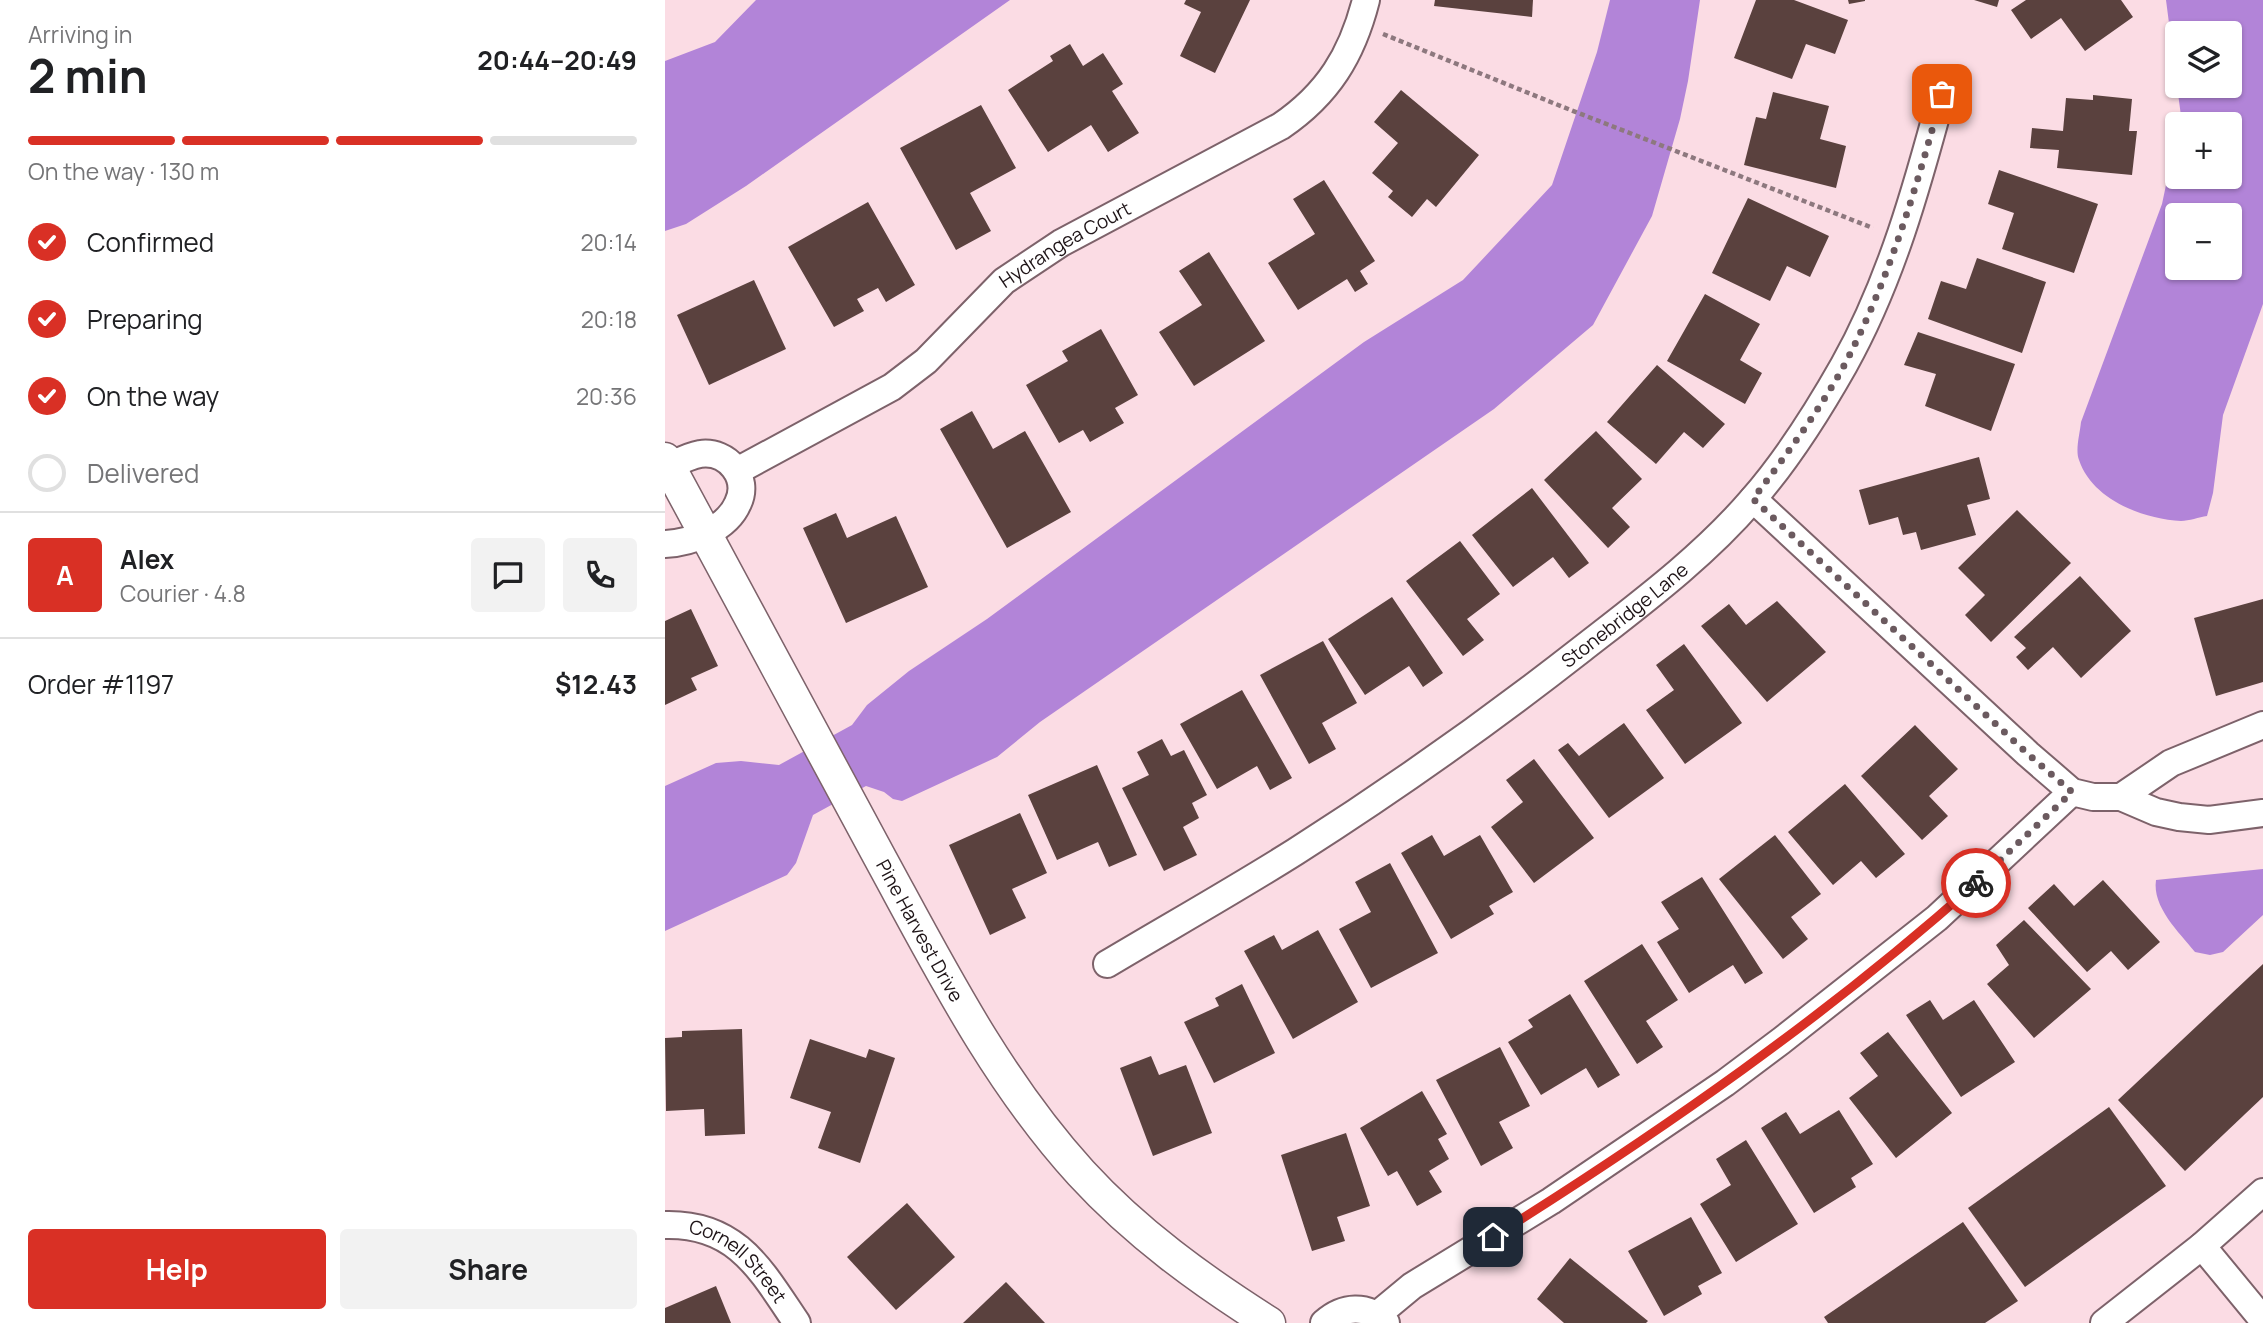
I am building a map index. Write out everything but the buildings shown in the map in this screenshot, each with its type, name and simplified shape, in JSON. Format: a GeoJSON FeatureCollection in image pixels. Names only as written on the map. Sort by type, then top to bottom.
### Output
{"type":"FeatureCollection","features":[{"type":"Feature","properties":{"kind":"street","name":"Hydrangea Court"},"geometry":{"type":"LineString","coordinates":[[737,471],[893,387],[926,361],[1004,281],[1041,255],[1281,126],[1302,111],[1336,75],[1363,12]]}},
{"type":"Feature","properties":{"kind":"street","name":"Stonebridge Lane"},"geometry":{"type":"LineString","coordinates":[[1107,964],[1294,853],[1451,748],[1531,690],[1671,578],[1753,499],[1816,411],[1845,364],[1868,317],[1899,239],[1942,94]]}},
{"type":"Feature","properties":{"kind":"street"},"geometry":{"type":"LineString","coordinates":[[665,544],[678,543],[705,534],[725,521],[739,502],[741,492],[737,471],[722,456],[701,454],[666,465]]}},
{"type":"Feature","properties":{"kind":"street","name":"Pine Harvest Drive"},"geometry":{"type":"LineString","coordinates":[[666,465],[985,1046],[1047,1133],[1081,1174],[1155,1244],[1184,1267],[1269,1323]]}},
{"type":"Feature","properties":{"kind":"street"},"geometry":{"type":"LineString","coordinates":[[1753,499],[2017,745],[2072,792],[2094,797],[2121,797],[2155,813],[2179,817],[2209,820],[2263,813]]}},
{"type":"Feature","properties":{"kind":"street"},"geometry":{"type":"LineString","coordinates":[[2121,797],[2171,763],[2263,725]]}},
{"type":"Feature","properties":{"kind":"street"},"geometry":{"type":"LineString","coordinates":[[1324,1323],[1338,1313],[1356,1308],[1367,1310],[1382,1319],[1412,1286],[1585,1178],[1715,1090],[1792,1033],[1937,918],[2072,792]]}},
{"type":"Feature","properties":{"kind":"street"},"geometry":{"type":"LineString","coordinates":[[2104,1323],[2202,1246],[2263,1192]]}},
{"type":"Feature","properties":{"kind":"street","name":"Cornell Street"},"geometry":{"type":"LineString","coordinates":[[665,1224],[685,1224],[711,1230],[738,1247],[760,1269],[797,1323]]}},
{"type":"Feature","properties":{"kind":"street"},"geometry":{"type":"LineString","coordinates":[[2202,1246],[2263,1320]]}},
{"type":"Feature","properties":{"kind":"path"},"geometry":{"type":"LineString","coordinates":[[1363,12],[1563,107],[1899,239]]}},
{"type":"Feature","properties":{"kind":"shaded area"},"geometry":{"type":"Polygon","coordinates":[[[756,0],[1010,0],[746,186],[686,224],[665,231],[665,61],[715,42],[756,0]]]}},
{"type":"Feature","properties":{"kind":"shaded area"},"geometry":{"type":"Polygon","coordinates":[[[1610,0],[1700,0],[1680,119],[1652,216],[1593,325],[1494,409],[1040,722],[997,757],[902,801],[866,786],[813,815],[796,863],[787,875],[665,931],[665,786],[716,763],[741,761],[779,765],[852,725],[867,705],[909,671],[987,619],[1364,342],[1463,280],[1552,185],[1597,52],[1610,0]]]}},
{"type":"Feature","properties":{"kind":"shaded area"},"geometry":{"type":"Polygon","coordinates":[[[2166,0],[2263,0],[2263,304],[2223,415],[2213,493],[2207,516],[2181,521],[2135,511],[2107,496],[2086,474],[2077,451],[2081,422],[2162,204],[2165,189],[2242,189],[2242,112],[2180,112],[2179,98],[2242,98],[2242,21],[2169,21],[2166,0]]]}},
{"type":"Feature","properties":{"kind":"shaded area"},"geometry":{"type":"Polygon","coordinates":[[[2263,869],[2263,915],[2223,952],[2210,955],[2195,952],[2168,919],[2158,900],[2156,880],[2263,869]]]}},
{"type":"Feature","properties":{"kind":"way so far"},"geometry":{"type":"LineString","coordinates":[[1942,94],[1899,239],[1868,317],[1845,364],[1816,411],[1753,499],[2072,792],[1976,883]]}},
{"type":"Feature","properties":{"kind":"route"},"geometry":{"type":"LineString","coordinates":[[1493,1237],[1725,1083],[1844,993],[1976,883]]}}]}
